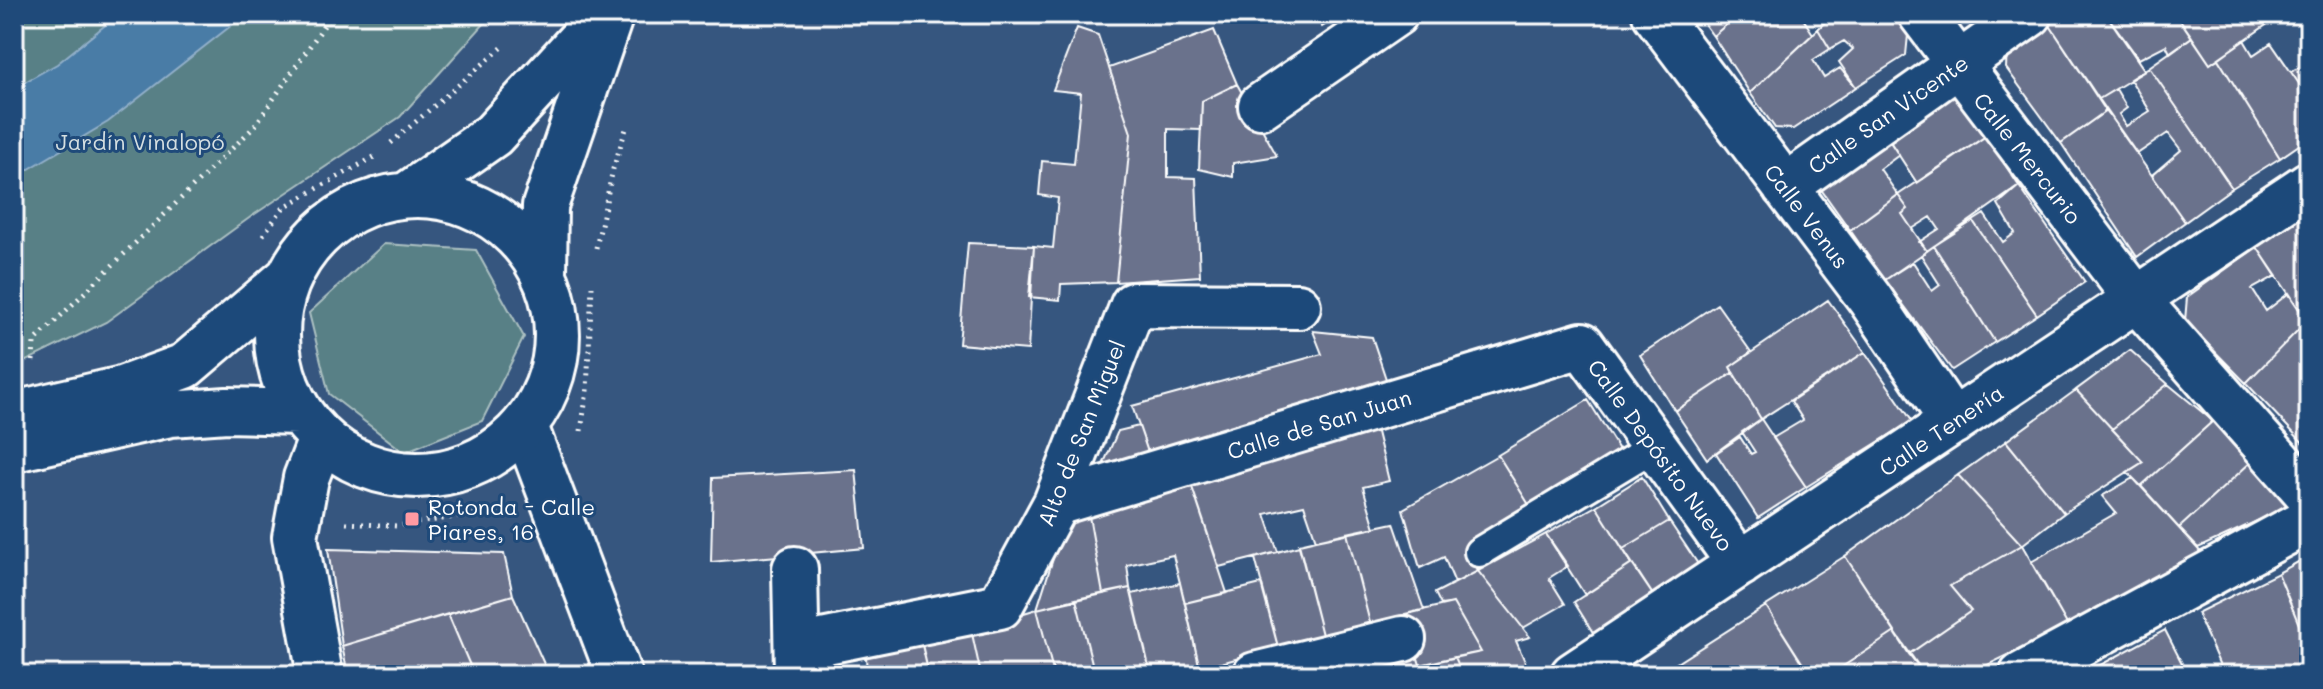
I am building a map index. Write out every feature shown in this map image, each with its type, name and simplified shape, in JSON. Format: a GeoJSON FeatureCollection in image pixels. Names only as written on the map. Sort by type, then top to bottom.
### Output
{"type":"FeatureCollection","features":[{"type":"Feature","properties":{"kind":"street"},"geometry":{"type":"LineString","coordinates":[[407,195],[493,135],[603,14]]}},
{"type":"Feature","properties":{"kind":"street"},"geometry":{"type":"LineString","coordinates":[[544,274],[545,206],[611,14]]}},
{"type":"Feature","properties":{"kind":"street"},"geometry":{"type":"LineString","coordinates":[[1261,106],[1395,14]]}},
{"type":"Feature","properties":{"kind":"street","name":"Calle Venus"},"geometry":{"type":"LineString","coordinates":[[1655,14],[1870,299],[1953,422]]}},
{"type":"Feature","properties":{"kind":"street","name":"Calle Mercurio"},"geometry":{"type":"LineString","coordinates":[[1921,14],[1956,65],[2137,300],[2309,495]]}},
{"type":"Feature","properties":{"kind":"street","name":"Calle San Vicente"},"geometry":{"type":"LineString","coordinates":[[1785,187],[2030,14]]}},
{"type":"Feature","properties":{"kind":"street","name":"Calle Tenería"},"geometry":{"type":"LineString","coordinates":[[1573,675],[2309,184]]}},
{"type":"Feature","properties":{"kind":"street"},"geometry":{"type":"LineString","coordinates":[[26,411],[122,389],[185,366],[287,279],[308,247],[335,221],[369,202],[407,195],[448,198],[487,213],[520,239],[544,274],[557,312],[557,353],[547,391],[525,426],[490,456],[448,472],[403,476],[359,464],[310,426],[279,369],[276,324],[287,279]]}},
{"type":"Feature","properties":{"kind":"street","name":"Alto de San Miguel"},"geometry":{"type":"LineString","coordinates":[[797,661],[1000,606],[1056,503],[1133,305],[1298,306]]}},
{"type":"Feature","properties":{"kind":"street","name":"Calle de San Juan"},"geometry":{"type":"LineString","coordinates":[[1056,503],[1582,345]]}},
{"type":"Feature","properties":{"kind":"street","name":"Calle Depósito Nuevo"},"geometry":{"type":"LineString","coordinates":[[1582,345],[1740,564]]}},
{"type":"Feature","properties":{"kind":"street"},"geometry":{"type":"LineString","coordinates":[[14,449],[170,414],[227,410],[310,426]]}},
{"type":"Feature","properties":{"kind":"street"},"geometry":{"type":"LineString","coordinates":[[310,426],[306,478],[295,537],[320,675]]}},
{"type":"Feature","properties":{"kind":"street"},"geometry":{"type":"LineString","coordinates":[[525,426],[619,675]]}},
{"type":"Feature","properties":{"kind":"street"},"geometry":{"type":"LineString","coordinates":[[2022,675],[2309,520]]}},
{"type":"Feature","properties":{"kind":"street"},"geometry":{"type":"LineString","coordinates":[[795,569],[797,661]]}},
{"type":"Feature","properties":{"kind":"street"},"geometry":{"type":"LineString","coordinates":[[1257,675],[1403,639]]}},
{"type":"Feature","properties":{"kind":"lane"},"geometry":{"type":"LineString","coordinates":[[1479,552],[1655,446]]}},
{"type":"Feature","properties":{"kind":"path"},"geometry":{"type":"LineString","coordinates":[[14,22],[27,14]]}},
{"type":"Feature","properties":{"kind":"path"},"geometry":{"type":"LineString","coordinates":[[26,411],[34,342],[254,127],[332,14]]}},
{"type":"Feature","properties":{"kind":"path"},"geometry":{"type":"LineString","coordinates":[[256,245],[284,207],[374,157],[510,41]]}},
{"type":"Feature","properties":{"kind":"path"},"geometry":{"type":"LineString","coordinates":[[594,256],[613,169],[628,125]]}},
{"type":"Feature","properties":{"kind":"path"},"geometry":{"type":"LineString","coordinates":[[580,438],[587,391],[593,271]]}},
{"type":"Feature","properties":{"kind":"path"},"geometry":{"type":"LineString","coordinates":[[299,520],[397,526],[491,513],[551,495]]}},
{"type":"Feature","properties":{"kind":"green space","name":"Jardín Vinalopó"},"geometry":{"type":"Polygon","coordinates":[[[14,14],[493,14],[400,117],[252,216],[106,322],[14,367],[14,14]]]}},
{"type":"Feature","properties":{"kind":"green space"},"geometry":{"type":"Polygon","coordinates":[[[384,244],[476,250],[524,337],[482,421],[404,452],[329,394],[309,313],[384,244]]]}},
{"type":"Feature","properties":{"kind":"water"},"geometry":{"type":"Polygon","coordinates":[[[119,14],[246,14],[108,122],[14,178],[14,88],[57,64],[119,14]]]}},
{"type":"Feature","properties":{"kind":"building"},"geometry":{"type":"Polygon","coordinates":[[[1312,14],[1342,14],[1322,27],[1312,14]]]}},
{"type":"Feature","properties":{"kind":"building"},"geometry":{"type":"Polygon","coordinates":[[[1697,14],[1739,14],[1713,36],[1697,14]]]}},
{"type":"Feature","properties":{"kind":"building"},"geometry":{"type":"Polygon","coordinates":[[[1739,14],[1800,14],[1813,34],[1750,93],[1713,36],[1739,14]]]}},
{"type":"Feature","properties":{"kind":"building"},"geometry":{"type":"Polygon","coordinates":[[[1833,14],[1902,14],[1909,25],[1906,55],[1856,87],[1839,62],[1853,49],[1844,41],[1830,49],[1818,29],[1833,14]]]}},
{"type":"Feature","properties":{"kind":"building"},"geometry":{"type":"Polygon","coordinates":[[[2058,14],[2106,14],[2145,71],[2099,99],[2047,21],[2058,14]]]}},
{"type":"Feature","properties":{"kind":"building"},"geometry":{"type":"Polygon","coordinates":[[[2106,14],[2176,14],[2192,37],[2170,53],[2166,45],[2139,59],[2106,14]]]}},
{"type":"Feature","properties":{"kind":"building"},"geometry":{"type":"Polygon","coordinates":[[[2176,14],[2282,14],[2210,64],[2176,14]]]}},
{"type":"Feature","properties":{"kind":"building"},"geometry":{"type":"Polygon","coordinates":[[[2300,14],[2309,14],[2309,31],[2300,14]]]}},
{"type":"Feature","properties":{"kind":"building"},"geometry":{"type":"Polygon","coordinates":[[[2047,21],[2106,111],[2061,143],[2006,68],[2007,47],[2047,21]]]}},
{"type":"Feature","properties":{"kind":"building"},"geometry":{"type":"Polygon","coordinates":[[[1077,28],[1098,35],[1131,133],[1116,282],[1061,284],[1060,300],[1029,297],[1034,246],[1053,248],[1058,198],[1039,195],[1042,161],[1074,164],[1081,93],[1053,90],[1077,28]]]}},
{"type":"Feature","properties":{"kind":"building"},"geometry":{"type":"Polygon","coordinates":[[[1818,29],[1830,49],[1813,60],[1824,78],[1840,68],[1856,87],[1793,129],[1775,128],[1750,93],[1818,29]]]}},
{"type":"Feature","properties":{"kind":"building"},"geometry":{"type":"Polygon","coordinates":[[[1214,30],[1237,84],[1202,101],[1201,130],[1168,129],[1168,177],[1196,178],[1200,276],[1116,282],[1131,133],[1109,68],[1214,30]]]}},
{"type":"Feature","properties":{"kind":"building"},"geometry":{"type":"Polygon","coordinates":[[[2192,37],[2210,64],[2218,59],[2280,158],[2232,188],[2149,67],[2192,37]]]}},
{"type":"Feature","properties":{"kind":"building"},"geometry":{"type":"Polygon","coordinates":[[[2244,40],[2253,55],[2271,43],[2309,98],[2309,138],[2280,158],[2218,59],[2244,40]]]}},
{"type":"Feature","properties":{"kind":"building"},"geometry":{"type":"Polygon","coordinates":[[[2309,62],[2309,98],[2291,72],[2309,62]]]}},
{"type":"Feature","properties":{"kind":"building"},"geometry":{"type":"Polygon","coordinates":[[[2149,67],[2232,188],[2185,222],[2152,175],[2181,150],[2168,133],[2137,154],[2099,99],[2116,89],[2127,108],[2119,114],[2126,126],[2150,111],[2130,79],[2149,67]]]}},
{"type":"Feature","properties":{"kind":"building"},"geometry":{"type":"Polygon","coordinates":[[[1237,84],[1277,156],[1233,163],[1233,177],[1199,169],[1202,101],[1237,84]]]}},
{"type":"Feature","properties":{"kind":"building"},"geometry":{"type":"Polygon","coordinates":[[[1941,92],[1958,97],[1986,136],[1917,183],[1883,131],[1941,92]]]}},
{"type":"Feature","properties":{"kind":"building"},"geometry":{"type":"Polygon","coordinates":[[[2106,111],[2185,222],[2137,257],[2061,143],[2106,111]]]}},
{"type":"Feature","properties":{"kind":"building"},"geometry":{"type":"Polygon","coordinates":[[[1883,131],[1899,155],[1880,169],[1898,195],[1850,230],[1820,188],[1883,131]]]}},
{"type":"Feature","properties":{"kind":"building"},"geometry":{"type":"Polygon","coordinates":[[[1986,136],[2019,186],[1927,251],[1919,242],[1939,229],[1931,217],[1912,229],[1902,214],[1908,209],[1898,195],[1986,136]]]}},
{"type":"Feature","properties":{"kind":"building"},"geometry":{"type":"Polygon","coordinates":[[[2019,186],[2085,282],[2037,315],[1973,221],[1984,214],[2003,242],[2015,233],[1998,204],[2019,186]]]}},
{"type":"Feature","properties":{"kind":"building"},"geometry":{"type":"Polygon","coordinates":[[[1898,195],[1908,209],[1902,214],[1927,251],[1885,280],[1850,230],[1898,195]]]}},
{"type":"Feature","properties":{"kind":"building"},"geometry":{"type":"Polygon","coordinates":[[[2309,212],[2309,320],[2307,321],[2257,247],[2309,212]]]}},
{"type":"Feature","properties":{"kind":"building"},"geometry":{"type":"Polygon","coordinates":[[[1973,221],[2037,315],[1995,342],[1934,246],[1973,221]]]}},
{"type":"Feature","properties":{"kind":"building"},"geometry":{"type":"Polygon","coordinates":[[[968,243],[1034,246],[1028,350],[959,344],[968,243]]]}},
{"type":"Feature","properties":{"kind":"building"},"geometry":{"type":"Polygon","coordinates":[[[1934,246],[1995,342],[1952,370],[1885,280],[1913,262],[1932,291],[1940,285],[1921,255],[1934,246]]]}},
{"type":"Feature","properties":{"kind":"building"},"geometry":{"type":"Polygon","coordinates":[[[2257,247],[2276,276],[2252,289],[2266,311],[2289,293],[2307,321],[2246,383],[2185,321],[2187,297],[2257,247]]]}},
{"type":"Feature","properties":{"kind":"building"},"geometry":{"type":"Polygon","coordinates":[[[1828,300],[1865,352],[1761,419],[1730,367],[1828,300]]]}},
{"type":"Feature","properties":{"kind":"building"},"geometry":{"type":"Polygon","coordinates":[[[1717,304],[1751,352],[1730,367],[1733,373],[1675,411],[1640,355],[1717,304]]]}},
{"type":"Feature","properties":{"kind":"building"},"geometry":{"type":"Polygon","coordinates":[[[2307,321],[2309,443],[2306,446],[2246,383],[2307,321]]]}},
{"type":"Feature","properties":{"kind":"building"},"geometry":{"type":"Polygon","coordinates":[[[1313,331],[1372,337],[1387,382],[1150,458],[1132,406],[1322,354],[1313,331]]]}},
{"type":"Feature","properties":{"kind":"building"},"geometry":{"type":"Polygon","coordinates":[[[2130,350],[2168,384],[2112,429],[2076,390],[2130,350]]]}},
{"type":"Feature","properties":{"kind":"building"},"geometry":{"type":"Polygon","coordinates":[[[1865,352],[1912,421],[1806,487],[1773,438],[1803,420],[1791,401],[1865,352]]]}},
{"type":"Feature","properties":{"kind":"building"},"geometry":{"type":"Polygon","coordinates":[[[1733,373],[1761,419],[1707,459],[1675,411],[1733,373]]]}},
{"type":"Feature","properties":{"kind":"building"},"geometry":{"type":"Polygon","coordinates":[[[2168,384],[2213,421],[2141,486],[2127,472],[2143,462],[2112,429],[2168,384]]]}},
{"type":"Feature","properties":{"kind":"building"},"geometry":{"type":"Polygon","coordinates":[[[2076,390],[2143,462],[2064,513],[2006,441],[2076,390]]]}},
{"type":"Feature","properties":{"kind":"building"},"geometry":{"type":"Polygon","coordinates":[[[1588,400],[1621,453],[1531,508],[1498,455],[1588,400]]]}},
{"type":"Feature","properties":{"kind":"building"},"geometry":{"type":"Polygon","coordinates":[[[1761,419],[1806,487],[1758,518],[1716,453],[1740,437],[1751,454],[1755,452],[1742,432],[1761,419]]]}},
{"type":"Feature","properties":{"kind":"building"},"geometry":{"type":"Polygon","coordinates":[[[2213,421],[2251,462],[2179,528],[2141,486],[2213,421]]]}},
{"type":"Feature","properties":{"kind":"building"},"geometry":{"type":"Polygon","coordinates":[[[1139,426],[1150,458],[1098,476],[1118,431],[1139,426]]]}},
{"type":"Feature","properties":{"kind":"building"},"geometry":{"type":"Polygon","coordinates":[[[1376,428],[1389,481],[1363,487],[1375,528],[1316,540],[1304,505],[1265,514],[1278,552],[1219,567],[1191,484],[1376,428]]]}},
{"type":"Feature","properties":{"kind":"building"},"geometry":{"type":"Polygon","coordinates":[[[2006,441],[2064,513],[2022,545],[1958,475],[2006,441]]]}},
{"type":"Feature","properties":{"kind":"building"},"geometry":{"type":"Polygon","coordinates":[[[1498,455],[1531,508],[1464,548],[1478,571],[1455,583],[1444,557],[1420,568],[1403,509],[1498,455]]]}},
{"type":"Feature","properties":{"kind":"building"},"geometry":{"type":"Polygon","coordinates":[[[2251,462],[2292,505],[2198,548],[2179,528],[2251,462]]]}},
{"type":"Feature","properties":{"kind":"building"},"geometry":{"type":"Polygon","coordinates":[[[856,470],[864,548],[711,562],[713,478],[856,470]]]}},
{"type":"Feature","properties":{"kind":"building"},"geometry":{"type":"Polygon","coordinates":[[[1958,475],[2022,545],[1950,586],[1971,611],[1909,654],[1845,556],[1958,475]]]}},
{"type":"Feature","properties":{"kind":"building"},"geometry":{"type":"Polygon","coordinates":[[[1642,477],[1669,521],[1623,549],[1596,506],[1642,477]]]}},
{"type":"Feature","properties":{"kind":"building"},"geometry":{"type":"Polygon","coordinates":[[[2133,478],[2207,559],[2068,626],[2031,562],[2116,513],[2102,496],[2133,478]]]}},
{"type":"Feature","properties":{"kind":"building"},"geometry":{"type":"Polygon","coordinates":[[[1191,484],[1227,593],[1185,603],[1173,555],[1127,565],[1130,588],[1103,594],[1089,516],[1191,484]]]}},
{"type":"Feature","properties":{"kind":"building"},"geometry":{"type":"Polygon","coordinates":[[[1596,506],[1632,564],[1585,595],[1546,534],[1596,506]]]}},
{"type":"Feature","properties":{"kind":"building"},"geometry":{"type":"Polygon","coordinates":[[[1089,516],[1103,594],[1037,609],[1065,521],[1089,516]]]}},
{"type":"Feature","properties":{"kind":"building"},"geometry":{"type":"Polygon","coordinates":[[[1669,521],[1702,570],[1657,601],[1623,549],[1669,521]]]}},
{"type":"Feature","properties":{"kind":"building"},"geometry":{"type":"Polygon","coordinates":[[[1394,523],[1424,610],[1370,623],[1347,533],[1394,523]]]}},
{"type":"Feature","properties":{"kind":"building"},"geometry":{"type":"Polygon","coordinates":[[[1347,533],[1370,623],[1322,635],[1299,544],[1347,533]]]}},
{"type":"Feature","properties":{"kind":"building"},"geometry":{"type":"Polygon","coordinates":[[[1546,534],[1568,566],[1549,578],[1565,604],[1523,628],[1478,571],[1546,534]]]}},
{"type":"Feature","properties":{"kind":"building"},"geometry":{"type":"Polygon","coordinates":[[[2022,545],[2068,626],[1967,675],[1925,675],[1909,654],[1971,611],[1950,586],[2022,545]]]}},
{"type":"Feature","properties":{"kind":"building"},"geometry":{"type":"Polygon","coordinates":[[[1299,546],[1322,635],[1278,647],[1255,558],[1299,546]]]}},
{"type":"Feature","properties":{"kind":"building"},"geometry":{"type":"Polygon","coordinates":[[[328,549],[504,554],[513,595],[342,646],[328,549]]]}},
{"type":"Feature","properties":{"kind":"building"},"geometry":{"type":"Polygon","coordinates":[[[1845,556],[1895,632],[1830,675],[1810,675],[1766,606],[1845,556]]]}},
{"type":"Feature","properties":{"kind":"building"},"geometry":{"type":"Polygon","coordinates":[[[2309,556],[2309,649],[2278,573],[2309,556]]]}},
{"type":"Feature","properties":{"kind":"building"},"geometry":{"type":"Polygon","coordinates":[[[1632,564],[1657,601],[1597,639],[1574,602],[1632,564]]]}},
{"type":"Feature","properties":{"kind":"building"},"geometry":{"type":"Polygon","coordinates":[[[1478,571],[1530,637],[1516,641],[1531,675],[1463,675],[1455,657],[1481,652],[1453,603],[1441,605],[1435,593],[1478,571]]]}},
{"type":"Feature","properties":{"kind":"building"},"geometry":{"type":"Polygon","coordinates":[[[2278,573],[2309,649],[2309,675],[2224,675],[2197,613],[2278,573]]]}},
{"type":"Feature","properties":{"kind":"building"},"geometry":{"type":"Polygon","coordinates":[[[1180,583],[1200,669],[1151,675],[1132,594],[1180,583]]]}},
{"type":"Feature","properties":{"kind":"building"},"geometry":{"type":"Polygon","coordinates":[[[1261,584],[1278,647],[1200,669],[1185,603],[1261,584]]]}},
{"type":"Feature","properties":{"kind":"building"},"geometry":{"type":"Polygon","coordinates":[[[1130,588],[1151,675],[1095,675],[1076,599],[1130,588]]]}},
{"type":"Feature","properties":{"kind":"building"},"geometry":{"type":"Polygon","coordinates":[[[513,595],[549,675],[474,675],[448,614],[513,595]]]}},
{"type":"Feature","properties":{"kind":"building"},"geometry":{"type":"Polygon","coordinates":[[[1076,599],[1095,675],[1054,675],[1037,609],[1076,599]]]}},
{"type":"Feature","properties":{"kind":"building"},"geometry":{"type":"Polygon","coordinates":[[[1453,603],[1481,652],[1420,665],[1405,614],[1453,603]]]}},
{"type":"Feature","properties":{"kind":"building"},"geometry":{"type":"Polygon","coordinates":[[[1766,606],[1807,671],[1801,675],[1658,675],[1766,606]]]}},
{"type":"Feature","properties":{"kind":"building"},"geometry":{"type":"Polygon","coordinates":[[[1037,609],[1054,675],[981,675],[971,629],[1037,609]]]}},
{"type":"Feature","properties":{"kind":"building"},"geometry":{"type":"Polygon","coordinates":[[[448,614],[474,675],[348,675],[342,646],[448,614]]]}},
{"type":"Feature","properties":{"kind":"building"},"geometry":{"type":"Polygon","coordinates":[[[971,629],[981,675],[929,675],[921,640],[971,629]]]}},
{"type":"Feature","properties":{"kind":"building"},"geometry":{"type":"Polygon","coordinates":[[[2165,630],[2188,675],[2082,675],[2165,630]]]}},
{"type":"Feature","properties":{"kind":"building"},"geometry":{"type":"Polygon","coordinates":[[[1895,632],[1925,675],[1830,675],[1895,632]]]}},
{"type":"Feature","properties":{"kind":"building"},"geometry":{"type":"Polygon","coordinates":[[[922,645],[929,675],[867,675],[866,657],[922,645]]]}},
{"type":"Feature","properties":{"kind":"building"},"geometry":{"type":"Polygon","coordinates":[[[1414,645],[1420,665],[1455,657],[1463,675],[1367,675],[1361,659],[1414,645]]]}},
{"type":"Feature","properties":{"kind":"place","name":"Rotonda - Calle Piares, 16"},"geometry":{"type":"Point","coordinates":[412,519]}}]}
